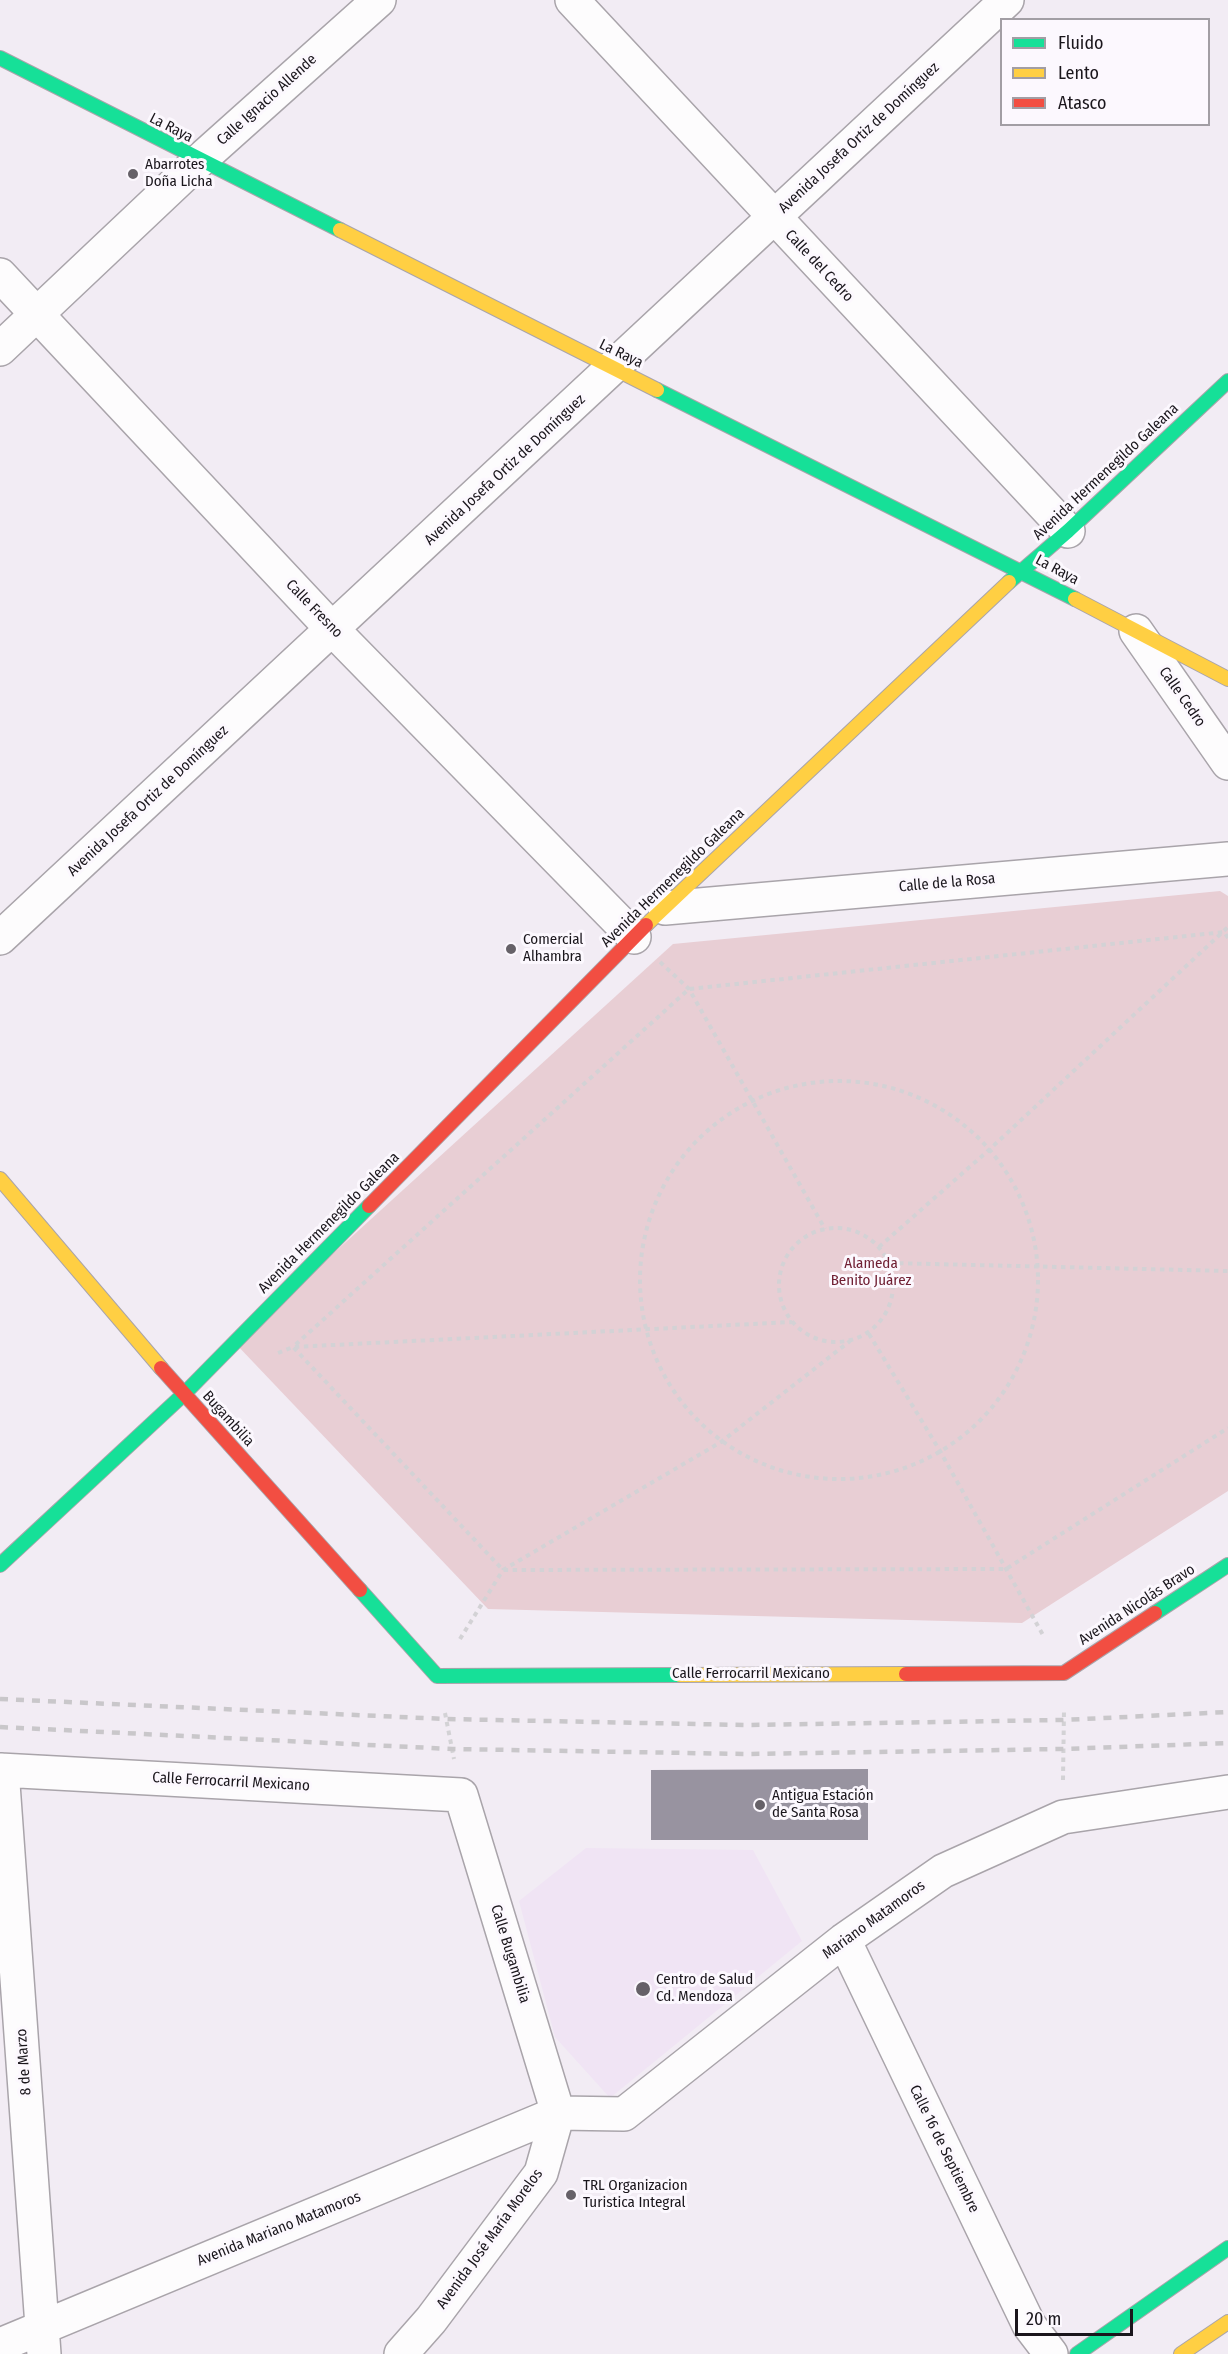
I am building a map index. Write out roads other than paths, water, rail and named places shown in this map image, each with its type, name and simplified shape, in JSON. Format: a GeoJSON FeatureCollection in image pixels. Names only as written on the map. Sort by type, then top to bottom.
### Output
{"type":"FeatureCollection","features":[{"type":"Feature","properties":{"kind":"street","name":"Calle Ignacio Allende"},"geometry":{"type":"LineString","coordinates":[[0,349],[199,161],[379,0]]}},
{"type":"Feature","properties":{"kind":"street","name":"Calle del Cedro"},"geometry":{"type":"LineString","coordinates":[[572,0],[1068,531]]}},
{"type":"Feature","properties":{"kind":"street","name":"Avenida Josefa Ortiz de Domínguez"},"geometry":{"type":"LineString","coordinates":[[0,939],[614,369],[773,217],[1007,0]]}},
{"type":"Feature","properties":{"kind":"street","name":"La Raya"},"geometry":{"type":"LineString","coordinates":[[0,58],[199,161],[1021,570],[1228,679]]}},
{"type":"Feature","properties":{"kind":"street","name":"Calle Fresno"},"geometry":{"type":"LineString","coordinates":[[0,275],[333,630],[634,937]]}},
{"type":"Feature","properties":{"kind":"street","name":"Avenida Hermenegildo Galeana"},"geometry":{"type":"LineString","coordinates":[[0,1565],[184,1394],[634,937],[1021,570],[1068,531],[1228,381]]}},
{"type":"Feature","properties":{"kind":"street","name":"Calle Cedro"},"geometry":{"type":"LineString","coordinates":[[1136,630],[1228,763]]}},
{"type":"Feature","properties":{"kind":"street","name":"Calle de la Rosa"},"geometry":{"type":"LineString","coordinates":[[665,908],[1228,859]]}},
{"type":"Feature","properties":{"kind":"street","name":"Bugambilia"},"geometry":{"type":"LineString","coordinates":[[0,1179],[184,1394],[437,1676]]}},
{"type":"Feature","properties":{"kind":"street","name":"Avenida Nicolás Bravo"},"geometry":{"type":"LineString","coordinates":[[1064,1673],[1228,1565]]}},
{"type":"Feature","properties":{"kind":"street","name":"Calle Ferrocarril Mexicano"},"geometry":{"type":"LineString","coordinates":[[437,1676],[1064,1673]]}},
{"type":"Feature","properties":{"kind":"street","name":"Calle Ferrocarril Mexicano"},"geometry":{"type":"LineString","coordinates":[[1,1770],[462,1795]]}},
{"type":"Feature","properties":{"kind":"street","name":"8 de Marzo"},"geometry":{"type":"LineString","coordinates":[[1,1770],[44,2340]]}},
{"type":"Feature","properties":{"kind":"street","name":"Mariano Matamoros"},"geometry":{"type":"LineString","coordinates":[[558,2113],[624,2114],[844,1940],[943,1871],[1062,1817],[1228,1792]]}},
{"type":"Feature","properties":{"kind":"street","name":"Calle Bugambilia"},"geometry":{"type":"LineString","coordinates":[[462,1795],[558,2113]]}},
{"type":"Feature","properties":{"kind":"street","name":"Calle 16 de Septiembre"},"geometry":{"type":"LineString","coordinates":[[844,1940],[1029,2325],[1051,2354]]}},
{"type":"Feature","properties":{"kind":"street","name":"Avenida Mariano Matamoros"},"geometry":{"type":"LineString","coordinates":[[0,2345],[44,2340],[558,2113]]}},
{"type":"Feature","properties":{"kind":"street","name":"Avenida José María Morelos"},"geometry":{"type":"LineString","coordinates":[[401,2354],[431,2320],[541,2173],[558,2113]]}},
{"type":"Feature","properties":{"kind":"street"},"geometry":{"type":"LineString","coordinates":[[1077,2354],[1228,2248]]}},
{"type":"Feature","properties":{"kind":"street"},"geometry":{"type":"LineString","coordinates":[[1180,2354],[1228,2322]]}},
{"type":"Feature","properties":{"kind":"railway"},"geometry":{"type":"LineString","coordinates":[[0,1699],[446,1719],[745,1725],[1063,1720],[1228,1712]]}},
{"type":"Feature","properties":{"kind":"railway"},"geometry":{"type":"LineString","coordinates":[[0,1727],[452,1749],[747,1754],[1063,1749],[1228,1743]]}},
{"type":"Feature","properties":{"kind":"place","name":"Abarrotes Doña Licha"},"geometry":{"type":"Point","coordinates":[133,174]}},
{"type":"Feature","properties":{"kind":"place","name":"Comercial Alhambra"},"geometry":{"type":"Point","coordinates":[511,949]}},
{"type":"Feature","properties":{"kind":"place","name":"Antigua Estación de Santa Rosa"},"geometry":{"type":"Point","coordinates":[760,1805]}},
{"type":"Feature","properties":{"kind":"place","name":"Centro de Salud Cd. Mendoza"},"geometry":{"type":"Point","coordinates":[643,1989]}},
{"type":"Feature","properties":{"kind":"place","name":"TRL Organizacion Turistica Integral"},"geometry":{"type":"Point","coordinates":[571,2195]}},
{"type":"Feature","properties":{"kind":"park label","name":"Alameda Benito Juárez"},"geometry":{"type":"Point","coordinates":[871,1272]}}]}
